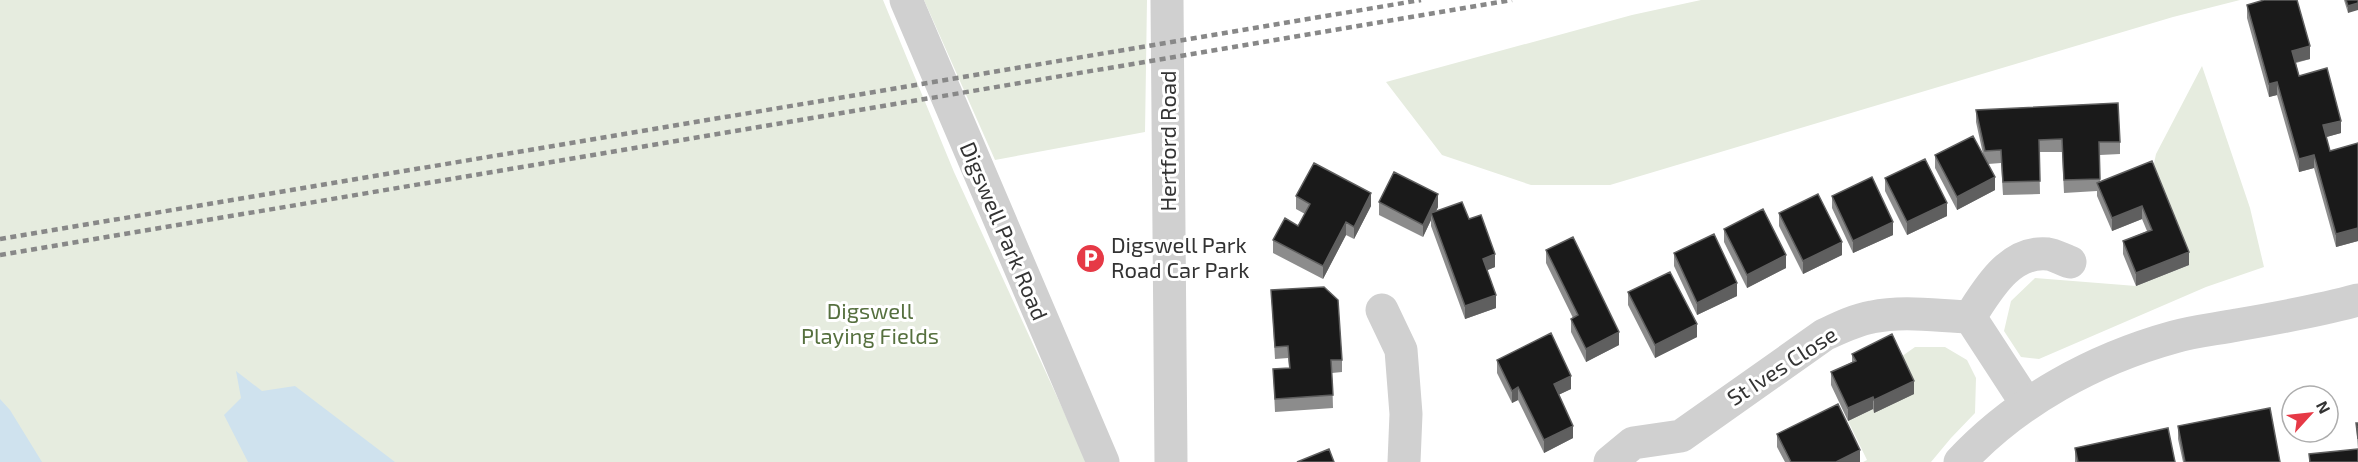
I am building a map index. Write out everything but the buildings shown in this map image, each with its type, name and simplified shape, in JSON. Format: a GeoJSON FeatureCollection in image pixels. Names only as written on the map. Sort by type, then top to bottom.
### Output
{"type":"FeatureCollection","features":[{"type":"Feature","properties":{"kind":"street","name":"Digswell Park Road"},"geometry":{"type":"LineString","coordinates":[[906,0],[1103,462]]}},
{"type":"Feature","properties":{"kind":"street","name":"Hertford Road"},"geometry":{"type":"LineString","coordinates":[[1167,0],[1170,462]]}},
{"type":"Feature","properties":{"kind":"street"},"geometry":{"type":"LineString","coordinates":[[2026,403],[1970,317],[1996,278],[2012,264],[2027,257],[2047,254],[2070,262]]}},
{"type":"Feature","properties":{"kind":"street"},"geometry":{"type":"LineString","coordinates":[[1960,462],[1983,437],[2026,403],[2087,370],[2130,351],[2176,336],[2313,312],[2358,300]]}},
{"type":"Feature","properties":{"kind":"street"},"geometry":{"type":"LineString","coordinates":[[1382,310],[1401,350],[1406,414],[1404,462]]}},
{"type":"Feature","properties":{"kind":"street","name":"St Ives Close"},"geometry":{"type":"LineString","coordinates":[[1610,462],[1633,443],[1681,436],[1824,335],[1849,324],[1870,317],[1899,314],[1970,317]]}},
{"type":"Feature","properties":{"kind":"green space","name":"Digswell Playing Fields"},"geometry":{"type":"Polygon","coordinates":[[[0,0],[883,0],[954,172],[1087,462],[0,462],[0,0]]]}},
{"type":"Feature","properties":{"kind":"green space"},"geometry":{"type":"Polygon","coordinates":[[[924,0],[1147,0],[1145,132],[995,160],[924,0]]]}},
{"type":"Feature","properties":{"kind":"green space"},"geometry":{"type":"Polygon","coordinates":[[[1701,0],[2240,0],[2173,17],[1610,185],[1531,185],[1442,155],[1386,82],[1632,15],[1701,0]]]}},
{"type":"Feature","properties":{"kind":"green space"},"geometry":{"type":"Polygon","coordinates":[[[2202,66],[2250,208],[2264,267],[2206,287],[2039,359],[2021,357],[2004,331],[2011,301],[2035,278],[2136,286],[2189,265],[2152,173],[2156,154],[2202,66]]]}},
{"type":"Feature","properties":{"kind":"green space"},"geometry":{"type":"Polygon","coordinates":[[[1915,347],[1945,347],[1967,360],[1976,378],[1975,413],[1931,462],[1863,462],[1867,460],[1848,421],[1873,409],[1874,412],[1898,359],[1915,347]]]}},
{"type":"Feature","properties":{"kind":"water"},"geometry":{"type":"Polygon","coordinates":[[[236,371],[262,391],[295,386],[395,462],[248,462],[224,415],[241,398],[236,371]]]}},
{"type":"Feature","properties":{"kind":"water"},"geometry":{"type":"Polygon","coordinates":[[[0,399],[10,410],[42,462],[0,462],[0,399]]]}},
{"type":"Feature","properties":{"kind":"railway"},"geometry":{"type":"LineString","coordinates":[[0,239],[1421,0]]}},
{"type":"Feature","properties":{"kind":"railway"},"geometry":{"type":"LineString","coordinates":[[0,255],[1512,0]]}},
{"type":"Feature","properties":{"kind":"place","name":"Digswell Park Road Car Park"},"geometry":{"type":"Point","coordinates":[1090,258]}}]}
